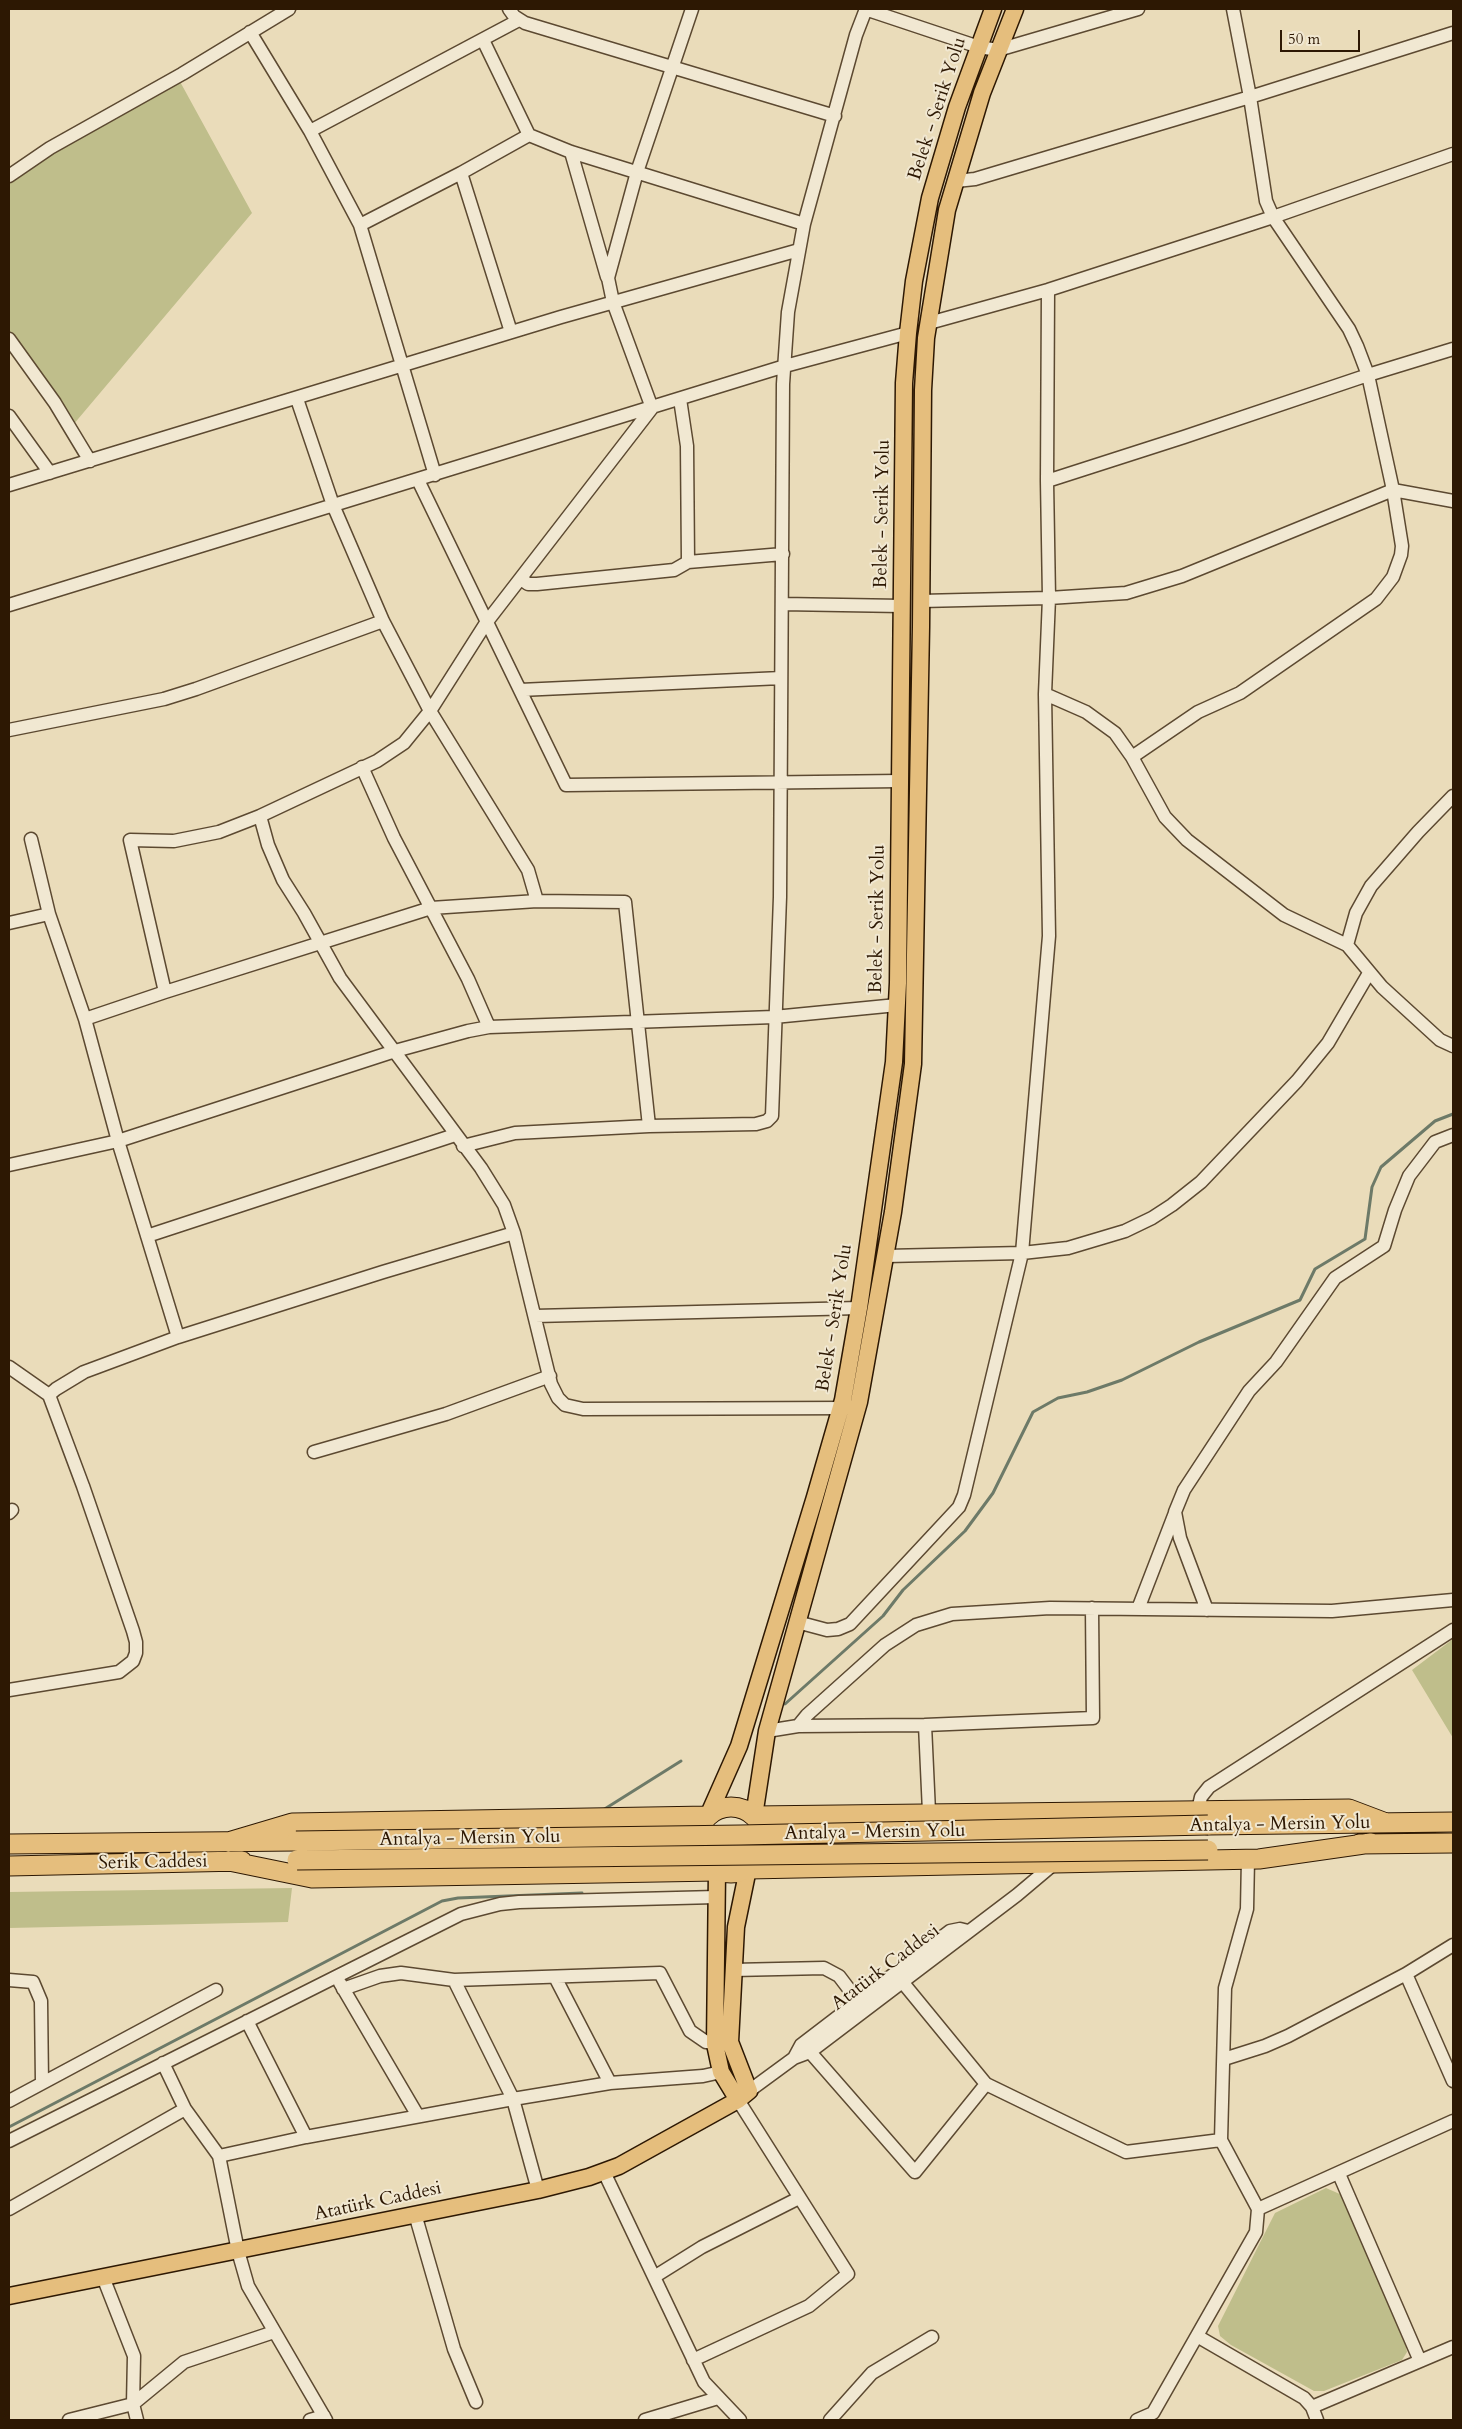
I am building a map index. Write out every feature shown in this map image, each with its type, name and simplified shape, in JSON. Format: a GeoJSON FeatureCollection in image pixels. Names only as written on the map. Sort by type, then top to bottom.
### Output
{"type":"FeatureCollection","features":[{"type":"Feature","properties":{"kind":"highway"},"geometry":{"type":"LineString","coordinates":[[717,1871],[705,1861],[698,1846],[699,1830],[708,1816],[716,1810],[736,1807],[754,1816],[929,1812],[1203,1818]]}},
{"type":"Feature","properties":{"kind":"highway"},"geometry":{"type":"LineString","coordinates":[[228,1842],[292,1823],[708,1816]]}},
{"type":"Feature","properties":{"kind":"highway"},"geometry":{"type":"LineString","coordinates":[[748,1870],[762,1854],[764,1844],[764,1833],[754,1816]]}},
{"type":"Feature","properties":{"kind":"highway","name":"Antalya - Mersin Yolu"},"geometry":{"type":"LineString","coordinates":[[297,1850],[742,1836],[1203,1818],[1386,1823],[1453,1822]]}},
{"type":"Feature","properties":{"kind":"highway","name":"Serik Caddesi"},"geometry":{"type":"LineString","coordinates":[[9,1844],[228,1842],[297,1850]]}},
{"type":"Feature","properties":{"kind":"highway"},"geometry":{"type":"LineString","coordinates":[[229,1861],[312,1878],[717,1871],[738,1873],[748,1870],[1248,1859],[1370,1843]]}},
{"type":"Feature","properties":{"kind":"highway","name":"Antalya - Mersin Yolu"},"geometry":{"type":"LineString","coordinates":[[297,1850],[1208,1850],[1370,1843],[1453,1843]]}},
{"type":"Feature","properties":{"kind":"highway","name":"Serik Caddesi"},"geometry":{"type":"LineString","coordinates":[[9,1866],[229,1861],[297,1850]]}},
{"type":"Feature","properties":{"kind":"main road","name":"Belek - Serik Yolu"},"geometry":{"type":"LineString","coordinates":[[708,1816],[739,1746],[840,1408],[859,1308],[894,1062],[897,1005],[904,383],[908,333],[914,281],[930,198],[957,107],[993,9]]}},
{"type":"Feature","properties":{"kind":"main road","name":"Belek - Serik Yolu"},"geometry":{"type":"LineString","coordinates":[[754,1816],[767,1731],[857,1408],[886,1256],[912,1064],[923,390],[929,323],[948,210],[956,180],[982,93],[1015,9]]}},
{"type":"Feature","properties":{"kind":"main road"},"geometry":{"type":"LineString","coordinates":[[743,2095],[721,2072],[736,1927],[748,1870]]}},
{"type":"Feature","properties":{"kind":"main road"},"geometry":{"type":"LineString","coordinates":[[717,1871],[716,1897],[723,2043],[743,2095]]}},
{"type":"Feature","properties":{"kind":"main road","name":"Atatürk Caddesi"},"geometry":{"type":"LineString","coordinates":[[9,2296],[538,2190],[604,2172],[743,2095]]}},
{"type":"Feature","properties":{"kind":"street"},"geometry":{"type":"LineString","coordinates":[[9,176],[50,148],[182,74],[289,9]]}},
{"type":"Feature","properties":{"kind":"street"},"geometry":{"type":"LineString","coordinates":[[508,9],[519,20],[835,116]]}},
{"type":"Feature","properties":{"kind":"street"},"geometry":{"type":"LineString","coordinates":[[608,278],[637,172],[674,68],[692,9]]}},
{"type":"Feature","properties":{"kind":"street"},"geometry":{"type":"LineString","coordinates":[[147,1236],[459,1140],[515,1133],[649,1126],[756,1124],[767,1121],[772,1116],[774,1016],[780,897],[783,384],[788,312],[804,224],[856,35],[865,9],[979,47],[998,50],[1138,9]]}},
{"type":"Feature","properties":{"kind":"street"},"geometry":{"type":"LineString","coordinates":[[1132,757],[1198,712],[1240,693],[1376,599],[1385,590],[1398,566],[1402,546],[1393,490],[1368,375],[1349,329],[1273,216],[1263,193],[1250,98],[1233,9]]}},
{"type":"Feature","properties":{"kind":"street"},"geometry":{"type":"LineString","coordinates":[[310,131],[519,20]]}},
{"type":"Feature","properties":{"kind":"street"},"geometry":{"type":"LineString","coordinates":[[250,32],[310,131],[360,225],[435,474]]}},
{"type":"Feature","properties":{"kind":"street"},"geometry":{"type":"LineString","coordinates":[[956,180],[974,179],[1250,98],[1453,33]]}},
{"type":"Feature","properties":{"kind":"street"},"geometry":{"type":"LineString","coordinates":[[483,40],[529,135],[571,152],[804,224]]}},
{"type":"Feature","properties":{"kind":"street"},"geometry":{"type":"LineString","coordinates":[[360,225],[461,173],[529,135]]}},
{"type":"Feature","properties":{"kind":"street"},"geometry":{"type":"LineString","coordinates":[[571,152],[608,278],[613,302],[652,408]]}},
{"type":"Feature","properties":{"kind":"street"},"geometry":{"type":"LineString","coordinates":[[929,323],[1048,290],[1453,154]]}},
{"type":"Feature","properties":{"kind":"street"},"geometry":{"type":"LineString","coordinates":[[461,173],[511,332]]}},
{"type":"Feature","properties":{"kind":"street"},"geometry":{"type":"LineString","coordinates":[[9,485],[297,399],[511,332],[799,250]]}},
{"type":"Feature","properties":{"kind":"street"},"geometry":{"type":"LineString","coordinates":[[797,1622],[827,1630],[838,1629],[850,1624],[959,1507],[964,1496],[1022,1253],[1049,936],[1045,694],[1049,598],[1047,481],[1048,290]]}},
{"type":"Feature","properties":{"kind":"street"},"geometry":{"type":"LineString","coordinates":[[9,606],[785,366],[908,333]]}},
{"type":"Feature","properties":{"kind":"street"},"geometry":{"type":"LineString","coordinates":[[9,339],[55,403],[90,461]]}},
{"type":"Feature","properties":{"kind":"street"},"geometry":{"type":"LineString","coordinates":[[1047,481],[1184,438],[1368,375],[1453,349]]}},
{"type":"Feature","properties":{"kind":"street"},"geometry":{"type":"LineString","coordinates":[[297,399],[333,505],[383,621],[430,710],[528,870],[537,901]]}},
{"type":"Feature","properties":{"kind":"street"},"geometry":{"type":"LineString","coordinates":[[680,399],[687,446],[688,562]]}},
{"type":"Feature","properties":{"kind":"street"},"geometry":{"type":"LineString","coordinates":[[164,992],[130,840],[188,839],[219,832],[260,816],[362,767],[392,752],[404,743],[430,710],[486,623],[652,408]]}},
{"type":"Feature","properties":{"kind":"street"},"geometry":{"type":"LineString","coordinates":[[9,416],[50,473]]}},
{"type":"Feature","properties":{"kind":"street"},"geometry":{"type":"LineString","coordinates":[[418,480],[566,785],[900,781]]}},
{"type":"Feature","properties":{"kind":"street"},"geometry":{"type":"LineString","coordinates":[[921,601],[1104,596],[1165,582],[1393,490],[1453,501]]}},
{"type":"Feature","properties":{"kind":"street"},"geometry":{"type":"LineString","coordinates":[[521,579],[532,584],[674,570],[688,562],[783,554]]}},
{"type":"Feature","properties":{"kind":"street"},"geometry":{"type":"LineString","coordinates":[[782,604],[902,606]]}},
{"type":"Feature","properties":{"kind":"street"},"geometry":{"type":"LineString","coordinates":[[9,730],[164,698],[196,689],[383,621]]}},
{"type":"Feature","properties":{"kind":"street"},"geometry":{"type":"LineString","coordinates":[[520,690],[780,678]]}},
{"type":"Feature","properties":{"kind":"street"},"geometry":{"type":"LineString","coordinates":[[1045,694],[1086,712],[1103,722],[1115,734],[1132,757],[1165,818],[1187,840],[1284,915],[1347,946],[1369,974],[1440,1040],[1453,1046]]}},
{"type":"Feature","properties":{"kind":"street"},"geometry":{"type":"LineString","coordinates":[[362,767],[394,838],[468,979],[489,1028]]}},
{"type":"Feature","properties":{"kind":"street"},"geometry":{"type":"LineString","coordinates":[[1347,946],[1356,914],[1371,886],[1418,832],[1453,796]]}},
{"type":"Feature","properties":{"kind":"street"},"geometry":{"type":"LineString","coordinates":[[260,816],[275,863],[340,978],[481,1168],[504,1205],[514,1233],[550,1376],[558,1398],[566,1405],[575,1408],[857,1408]]}},
{"type":"Feature","properties":{"kind":"street"},"geometry":{"type":"LineString","coordinates":[[31,839],[49,914],[86,1020],[118,1141],[178,1337]]}},
{"type":"Feature","properties":{"kind":"street"},"geometry":{"type":"LineString","coordinates":[[86,1020],[164,992],[431,908],[537,901],[625,902],[649,1126]]}},
{"type":"Feature","properties":{"kind":"street"},"geometry":{"type":"LineString","coordinates":[[9,924],[49,914]]}},
{"type":"Feature","properties":{"kind":"street"},"geometry":{"type":"LineString","coordinates":[[886,1256],[1022,1253],[1068,1248],[1125,1231],[1172,1205],[1201,1182],[1296,1082],[1328,1043],[1369,974]]}},
{"type":"Feature","properties":{"kind":"street"},"geometry":{"type":"LineString","coordinates":[[9,1165],[118,1141],[395,1051],[489,1028],[774,1016],[897,1005]]}},
{"type":"Feature","properties":{"kind":"street"},"geometry":{"type":"LineString","coordinates":[[1138,1609],[1175,1512],[1189,1482],[1249,1391],[1276,1362],[1335,1278],[1384,1246],[1395,1210],[1409,1176],[1435,1142],[1453,1135]]}},
{"type":"Feature","properties":{"kind":"street"},"geometry":{"type":"LineString","coordinates":[[49,1395],[84,1372],[178,1337],[382,1272],[514,1233]]}},
{"type":"Feature","properties":{"kind":"street"},"geometry":{"type":"LineString","coordinates":[[535,1316],[859,1308]]}},
{"type":"Feature","properties":{"kind":"street"},"geometry":{"type":"LineString","coordinates":[[9,1367],[49,1395],[84,1486],[136,1642],[136,1653],[133,1661],[119,1672],[9,1690]]}},
{"type":"Feature","properties":{"kind":"street"},"geometry":{"type":"LineString","coordinates":[[314,1452],[446,1414],[550,1376]]}},
{"type":"Feature","properties":{"kind":"street"},"geometry":{"type":"LineString","coordinates":[[1175,1512],[1180,1538],[1207,1610]]}},
{"type":"Feature","properties":{"kind":"street"},"geometry":{"type":"LineString","coordinates":[[798,1726],[807,1715],[885,1644],[925,1622],[952,1614],[974,1611],[1092,1608],[1332,1611],[1453,1600]]}},
{"type":"Feature","properties":{"kind":"street"},"geometry":{"type":"LineString","coordinates":[[767,1731],[798,1726],[925,1725],[1093,1718],[1092,1608]]}},
{"type":"Feature","properties":{"kind":"street"},"geometry":{"type":"LineString","coordinates":[[1203,1818],[1201,1797],[1209,1788],[1453,1630]]}},
{"type":"Feature","properties":{"kind":"street"},"geometry":{"type":"LineString","coordinates":[[925,1725],[929,1812]]}},
{"type":"Feature","properties":{"kind":"street"},"geometry":{"type":"LineString","coordinates":[[1137,2420],[1155,2416],[1197,2336],[1256,2232],[1258,2209],[1221,2140],[1225,1988],[1247,1909],[1248,1859]]}},
{"type":"Feature","properties":{"kind":"street","name":"Atatürk Caddesi"},"geometry":{"type":"LineString","coordinates":[[743,2095],[794,2058],[810,2052],[899,1977],[968,1931],[1054,1863]]}},
{"type":"Feature","properties":{"kind":"street"},"geometry":{"type":"LineString","coordinates":[[9,2141],[441,1923],[481,1908],[519,1902],[716,1897]]}},
{"type":"Feature","properties":{"kind":"street"},"geometry":{"type":"LineString","coordinates":[[1224,2059],[1265,2046],[1288,2036],[1406,1974],[1453,1944]]}},
{"type":"Feature","properties":{"kind":"street"},"geometry":{"type":"LineString","coordinates":[[733,1970],[824,1968],[839,1976],[858,2001]]}},
{"type":"Feature","properties":{"kind":"street"},"geometry":{"type":"LineString","coordinates":[[343,1989],[380,1976],[401,1973],[454,1980],[660,1973],[690,2031],[701,2040],[723,2043]]}},
{"type":"Feature","properties":{"kind":"street"},"geometry":{"type":"LineString","coordinates":[[1406,1974],[1453,2081]]}},
{"type":"Feature","properties":{"kind":"street"},"geometry":{"type":"LineString","coordinates":[[336,1977],[418,2116]]}},
{"type":"Feature","properties":{"kind":"street"},"geometry":{"type":"LineString","coordinates":[[555,1977],[610,2083]]}},
{"type":"Feature","properties":{"kind":"street"},"geometry":{"type":"LineString","coordinates":[[794,2058],[800,2045],[858,2001],[899,1977],[986,2084],[1126,2152],[1221,2140]]}},
{"type":"Feature","properties":{"kind":"street"},"geometry":{"type":"LineString","coordinates":[[9,1980],[33,1982],[41,2001],[42,2083]]}},
{"type":"Feature","properties":{"kind":"street"},"geometry":{"type":"LineString","coordinates":[[454,1980],[513,2099],[538,2190]]}},
{"type":"Feature","properties":{"kind":"street"},"geometry":{"type":"LineString","coordinates":[[9,2101],[216,1990]]}},
{"type":"Feature","properties":{"kind":"street"},"geometry":{"type":"LineString","coordinates":[[247,2021],[306,2137]]}},
{"type":"Feature","properties":{"kind":"street"},"geometry":{"type":"LineString","coordinates":[[810,2052],[915,2172],[986,2084]]}},
{"type":"Feature","properties":{"kind":"street"},"geometry":{"type":"LineString","coordinates":[[163,2063],[185,2109],[219,2156],[238,2251],[248,2286],[325,2418],[310,2420]]}},
{"type":"Feature","properties":{"kind":"street"},"geometry":{"type":"LineString","coordinates":[[219,2156],[306,2137],[513,2099],[610,2083],[703,2076],[721,2072]]}},
{"type":"Feature","properties":{"kind":"street"},"geometry":{"type":"LineString","coordinates":[[693,2360],[803,2310],[826,2295],[848,2274],[799,2198],[743,2095]]}},
{"type":"Feature","properties":{"kind":"street"},"geometry":{"type":"LineString","coordinates":[[9,2209],[185,2109]]}},
{"type":"Feature","properties":{"kind":"street"},"geometry":{"type":"LineString","coordinates":[[1258,2209],[1453,2121]]}},
{"type":"Feature","properties":{"kind":"street"},"geometry":{"type":"LineString","coordinates":[[604,2172],[704,2382],[740,2420]]}},
{"type":"Feature","properties":{"kind":"street"},"geometry":{"type":"LineString","coordinates":[[1339,2174],[1420,2361]]}},
{"type":"Feature","properties":{"kind":"street"},"geometry":{"type":"LineString","coordinates":[[654,2276],[702,2247],[799,2198]]}},
{"type":"Feature","properties":{"kind":"street"},"geometry":{"type":"LineString","coordinates":[[415,2214],[454,2349],[476,2402]]}},
{"type":"Feature","properties":{"kind":"street"},"geometry":{"type":"LineString","coordinates":[[103,2277],[134,2356],[133,2404],[137,2420]]}},
{"type":"Feature","properties":{"kind":"street"},"geometry":{"type":"LineString","coordinates":[[69,2420],[133,2404],[184,2362],[274,2332]]}},
{"type":"Feature","properties":{"kind":"street"},"geometry":{"type":"LineString","coordinates":[[1197,2336],[1304,2398],[1312,2407],[1317,2420]]}},
{"type":"Feature","properties":{"kind":"street"},"geometry":{"type":"LineString","coordinates":[[830,2420],[872,2373],[932,2337]]}},
{"type":"Feature","properties":{"kind":"street"},"geometry":{"type":"LineString","coordinates":[[1312,2407],[1453,2348]]}},
{"type":"Feature","properties":{"kind":"street"},"geometry":{"type":"LineString","coordinates":[[645,2420],[718,2398]]}},
{"type":"Feature","properties":{"kind":"shaded area"},"geometry":{"type":"Polygon","coordinates":[[[178,78],[252,213],[73,425],[9,335],[9,174],[178,78]]]}},
{"type":"Feature","properties":{"kind":"shaded area"},"geometry":{"type":"Polygon","coordinates":[[[1453,1639],[1453,1738],[1412,1670],[1453,1639]]]}},
{"type":"Feature","properties":{"kind":"shaded area"},"geometry":{"type":"Polygon","coordinates":[[[292,1888],[288,1922],[9,1928],[9,1892],[292,1888]]]}},
{"type":"Feature","properties":{"kind":"shaded area"},"geometry":{"type":"Polygon","coordinates":[[[1326,2188],[1342,2195],[1404,2338],[1407,2352],[1402,2360],[1324,2391],[1314,2391],[1231,2345],[1220,2336],[1218,2326],[1275,2213],[1326,2188]]]}},
{"type":"Feature","properties":{"kind":"waterway"},"geometry":{"type":"LineString","coordinates":[[785,1704],[883,1616],[903,1590],[965,1531],[993,1493],[1033,1412],[1058,1398],[1087,1392],[1122,1380],[1199,1342],[1300,1300],[1315,1269],[1365,1239],[1372,1187],[1381,1167],[1435,1121],[1453,1114]]}},
{"type":"Feature","properties":{"kind":"waterway"},"geometry":{"type":"LineString","coordinates":[[603,1810],[681,1761]]}},
{"type":"Feature","properties":{"kind":"waterway"},"geometry":{"type":"LineString","coordinates":[[9,2127],[442,1901],[458,1898],[582,1893]]}}]}
